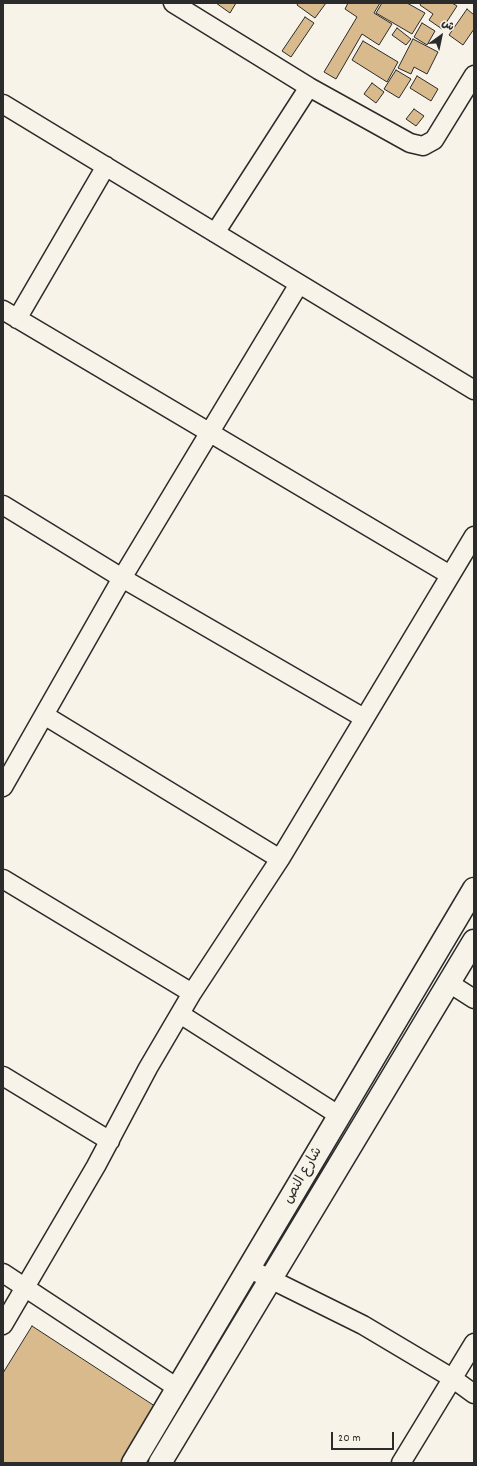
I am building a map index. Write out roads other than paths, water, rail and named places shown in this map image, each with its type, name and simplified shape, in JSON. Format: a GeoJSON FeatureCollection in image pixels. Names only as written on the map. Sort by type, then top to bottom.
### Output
{"type":"FeatureCollection","features":[{"type":"Feature","properties":{"kind":"main road","name":"شارع النص"},"geometry":{"type":"LineString","coordinates":[[133,1463],[179,1389],[425,969],[474,889]]}},
{"type":"Feature","properties":{"kind":"main road","name":"شارع النص"},"geometry":{"type":"LineString","coordinates":[[160,1463],[474,941]]}},
{"type":"Feature","properties":{"kind":"street"},"geometry":{"type":"LineString","coordinates":[[181,5],[309,87],[410,143],[423,146],[434,140],[474,75]]}},
{"type":"Feature","properties":{"kind":"street"},"geometry":{"type":"LineString","coordinates":[[215,233],[309,87]]}},
{"type":"Feature","properties":{"kind":"street"},"geometry":{"type":"LineString","coordinates":[[3,104],[474,390]]}},
{"type":"Feature","properties":{"kind":"street"},"geometry":{"type":"LineString","coordinates":[[106,166],[10,315],[209,434],[450,575]]}},
{"type":"Feature","properties":{"kind":"street"},"geometry":{"type":"LineString","coordinates":[[3,787],[122,578],[299,284]]}},
{"type":"Feature","properties":{"kind":"street"},"geometry":{"type":"LineString","coordinates":[[3,505],[122,578],[364,718]]}},
{"type":"Feature","properties":{"kind":"street"},"geometry":{"type":"LineString","coordinates":[[3,1325],[110,1141],[148,1068],[192,993],[280,859],[474,536]]}},
{"type":"Feature","properties":{"kind":"street"},"geometry":{"type":"LineString","coordinates":[[44,715],[280,859]]}},
{"type":"Feature","properties":{"kind":"street"},"geometry":{"type":"LineString","coordinates":[[3,879],[192,993]]}},
{"type":"Feature","properties":{"kind":"street"},"geometry":{"type":"LineString","coordinates":[[449,983],[474,999]]}},
{"type":"Feature","properties":{"kind":"street"},"geometry":{"type":"LineString","coordinates":[[180,1014],[340,1116]]}},
{"type":"Feature","properties":{"kind":"street"},"geometry":{"type":"LineString","coordinates":[[3,1076],[110,1141]]}},
{"type":"Feature","properties":{"kind":"street"},"geometry":{"type":"LineString","coordinates":[[250,1269],[363,1325],[452,1378],[474,1394]]}},
{"type":"Feature","properties":{"kind":"street"},"geometry":{"type":"LineString","coordinates":[[3,1274],[179,1389]]}},
{"type":"Feature","properties":{"kind":"street"},"geometry":{"type":"LineString","coordinates":[[401,1463],[474,1343]]}}]}
